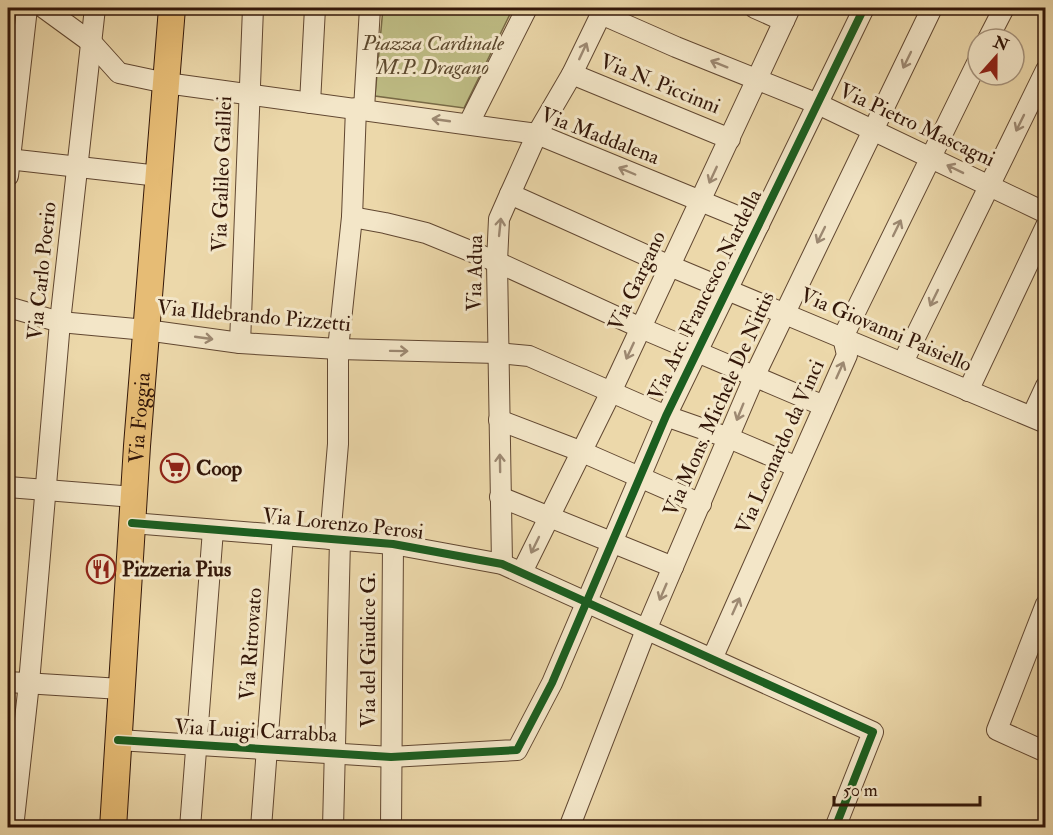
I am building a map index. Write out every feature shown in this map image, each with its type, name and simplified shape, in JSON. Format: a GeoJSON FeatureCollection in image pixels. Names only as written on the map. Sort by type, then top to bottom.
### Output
{"type":"FeatureCollection","features":[{"type":"Feature","properties":{"kind":"main road","name":"Via Foggia"},"geometry":{"type":"LineString","coordinates":[[113,828],[132,523],[172,8]]}},
{"type":"Feature","properties":{"kind":"street"},"geometry":{"type":"LineString","coordinates":[[27,8],[8,165],[77,168],[159,176]]}},
{"type":"Feature","properties":{"kind":"street","name":"Via Maddalena"},"geometry":{"type":"LineString","coordinates":[[44,8],[92,43],[119,73],[248,94],[537,134],[759,225]]}},
{"type":"Feature","properties":{"kind":"street","name":"Via Carlo Poerio"},"geometry":{"type":"LineString","coordinates":[[12,816],[29,683],[60,322],[95,8]]}},
{"type":"Feature","properties":{"kind":"street","name":"Via Galileo Galilei"},"geometry":{"type":"LineString","coordinates":[[240,343],[253,8]]}},
{"type":"Feature","properties":{"kind":"street"},"geometry":{"type":"LineString","coordinates":[[310,103],[315,8]]}},
{"type":"Feature","properties":{"kind":"street"},"geometry":{"type":"LineString","coordinates":[[333,828],[338,349],[370,8]]}},
{"type":"Feature","properties":{"kind":"street"},"geometry":{"type":"LineString","coordinates":[[469,123],[527,8]]}},
{"type":"Feature","properties":{"kind":"street"},"geometry":{"type":"LineString","coordinates":[[755,8],[787,14]]}},
{"type":"Feature","properties":{"kind":"street","name":"Via Arc. Francesco Nardella"},"geometry":{"type":"LineString","coordinates":[[587,602],[666,416],[864,8]]}},
{"type":"Feature","properties":{"kind":"street","name":"Via Mons. Michele De Nittis"},"geometry":{"type":"LineString","coordinates":[[569,828],[646,630],[755,375],[932,8]]}},
{"type":"Feature","properties":{"kind":"street"},"geometry":{"type":"LineString","coordinates":[[994,27],[1004,8]]}},
{"type":"Feature","properties":{"kind":"street","name":"Via Pietro Mascagni"},"geometry":{"type":"LineString","coordinates":[[602,11],[756,80],[818,104],[1046,213]]}},
{"type":"Feature","properties":{"kind":"street","name":"Via Adua"},"geometry":{"type":"LineString","coordinates":[[502,564],[497,261],[499,219],[537,134],[572,74],[602,11]]}},
{"type":"Feature","properties":{"kind":"street","name":"Via Gargano"},"geometry":{"type":"LineString","coordinates":[[522,572],[611,392],[787,14]]}},
{"type":"Feature","properties":{"kind":"street"},"geometry":{"type":"LineString","coordinates":[[903,362],[1046,70]]}},
{"type":"Feature","properties":{"kind":"street","name":"Via N. Piccinni"},"geometry":{"type":"LineString","coordinates":[[572,74],[730,139]]}},
{"type":"Feature","properties":{"kind":"street","name":"Via Leonardo da Vinci"},"geometry":{"type":"LineString","coordinates":[[712,659],[847,355],[843,337],[966,86]]}},
{"type":"Feature","properties":{"kind":"street","name":"Via Giovanni Paisiello"},"geometry":{"type":"LineString","coordinates":[[510,194],[670,266],[1039,419]]}},
{"type":"Feature","properties":{"kind":"street"},"geometry":{"type":"LineString","coordinates":[[352,217],[426,232],[497,261],[641,328],[824,406]]}},
{"type":"Feature","properties":{"kind":"street"},"geometry":{"type":"LineString","coordinates":[[968,391],[1046,226]]}},
{"type":"Feature","properties":{"kind":"street","name":"Via Ildebrando Pizzetti"},"geometry":{"type":"LineString","coordinates":[[8,307],[60,322],[146,330],[240,343],[338,349],[498,352],[529,356],[666,416],[729,438],[797,467]]}},
{"type":"Feature","properties":{"kind":"street"},"geometry":{"type":"LineString","coordinates":[[1039,419],[1046,386]]}},
{"type":"Feature","properties":{"kind":"street"},"geometry":{"type":"LineString","coordinates":[[499,420],[580,451],[701,504]]}},
{"type":"Feature","properties":{"kind":"street"},"geometry":{"type":"LineString","coordinates":[[8,487],[134,497]]}},
{"type":"Feature","properties":{"kind":"street"},"geometry":{"type":"LineString","coordinates":[[500,497],[674,567]]}},
{"type":"Feature","properties":{"kind":"street","name":"Via Lorenzo Perosi"},"geometry":{"type":"LineString","coordinates":[[132,523],[393,544],[502,564],[522,572],[873,732],[835,828]]}},
{"type":"Feature","properties":{"kind":"street"},"geometry":{"type":"LineString","coordinates":[[190,828],[213,530]]}},
{"type":"Feature","properties":{"kind":"street","name":"Via Ritrovato"},"geometry":{"type":"LineString","coordinates":[[261,828],[283,535]]}},
{"type":"Feature","properties":{"kind":"street","name":"Via del Giudice G."},"geometry":{"type":"LineString","coordinates":[[391,828],[393,544]]}},
{"type":"Feature","properties":{"kind":"street","name":"Via Luigi Carrabba"},"geometry":{"type":"LineString","coordinates":[[118,740],[391,757],[517,750],[552,683],[587,602]]}},
{"type":"Feature","properties":{"kind":"street"},"geometry":{"type":"LineString","coordinates":[[1046,604],[997,730],[1046,752]]}},
{"type":"Feature","properties":{"kind":"street"},"geometry":{"type":"LineString","coordinates":[[8,682],[121,689]]}},
{"type":"Feature","properties":{"kind":"green space","name":"Piazza Cardinale M.P. Dragano"},"geometry":{"type":"Polygon","coordinates":[[[383,8],[513,8],[464,108],[375,96],[383,8]]]}},
{"type":"Feature","properties":{"kind":"cycle path"},"geometry":{"type":"LineString","coordinates":[[118,740],[391,757],[517,750],[552,683],[666,416],[864,8]]}},
{"type":"Feature","properties":{"kind":"cycle path"},"geometry":{"type":"LineString","coordinates":[[132,523],[393,544],[502,564],[873,732],[835,828]]}},
{"type":"Feature","properties":{"kind":"place","name":"Coop"},"geometry":{"type":"Point","coordinates":[175,468]}},
{"type":"Feature","properties":{"kind":"place","name":"Pizzeria Pius"},"geometry":{"type":"Point","coordinates":[101,569]}}]}
